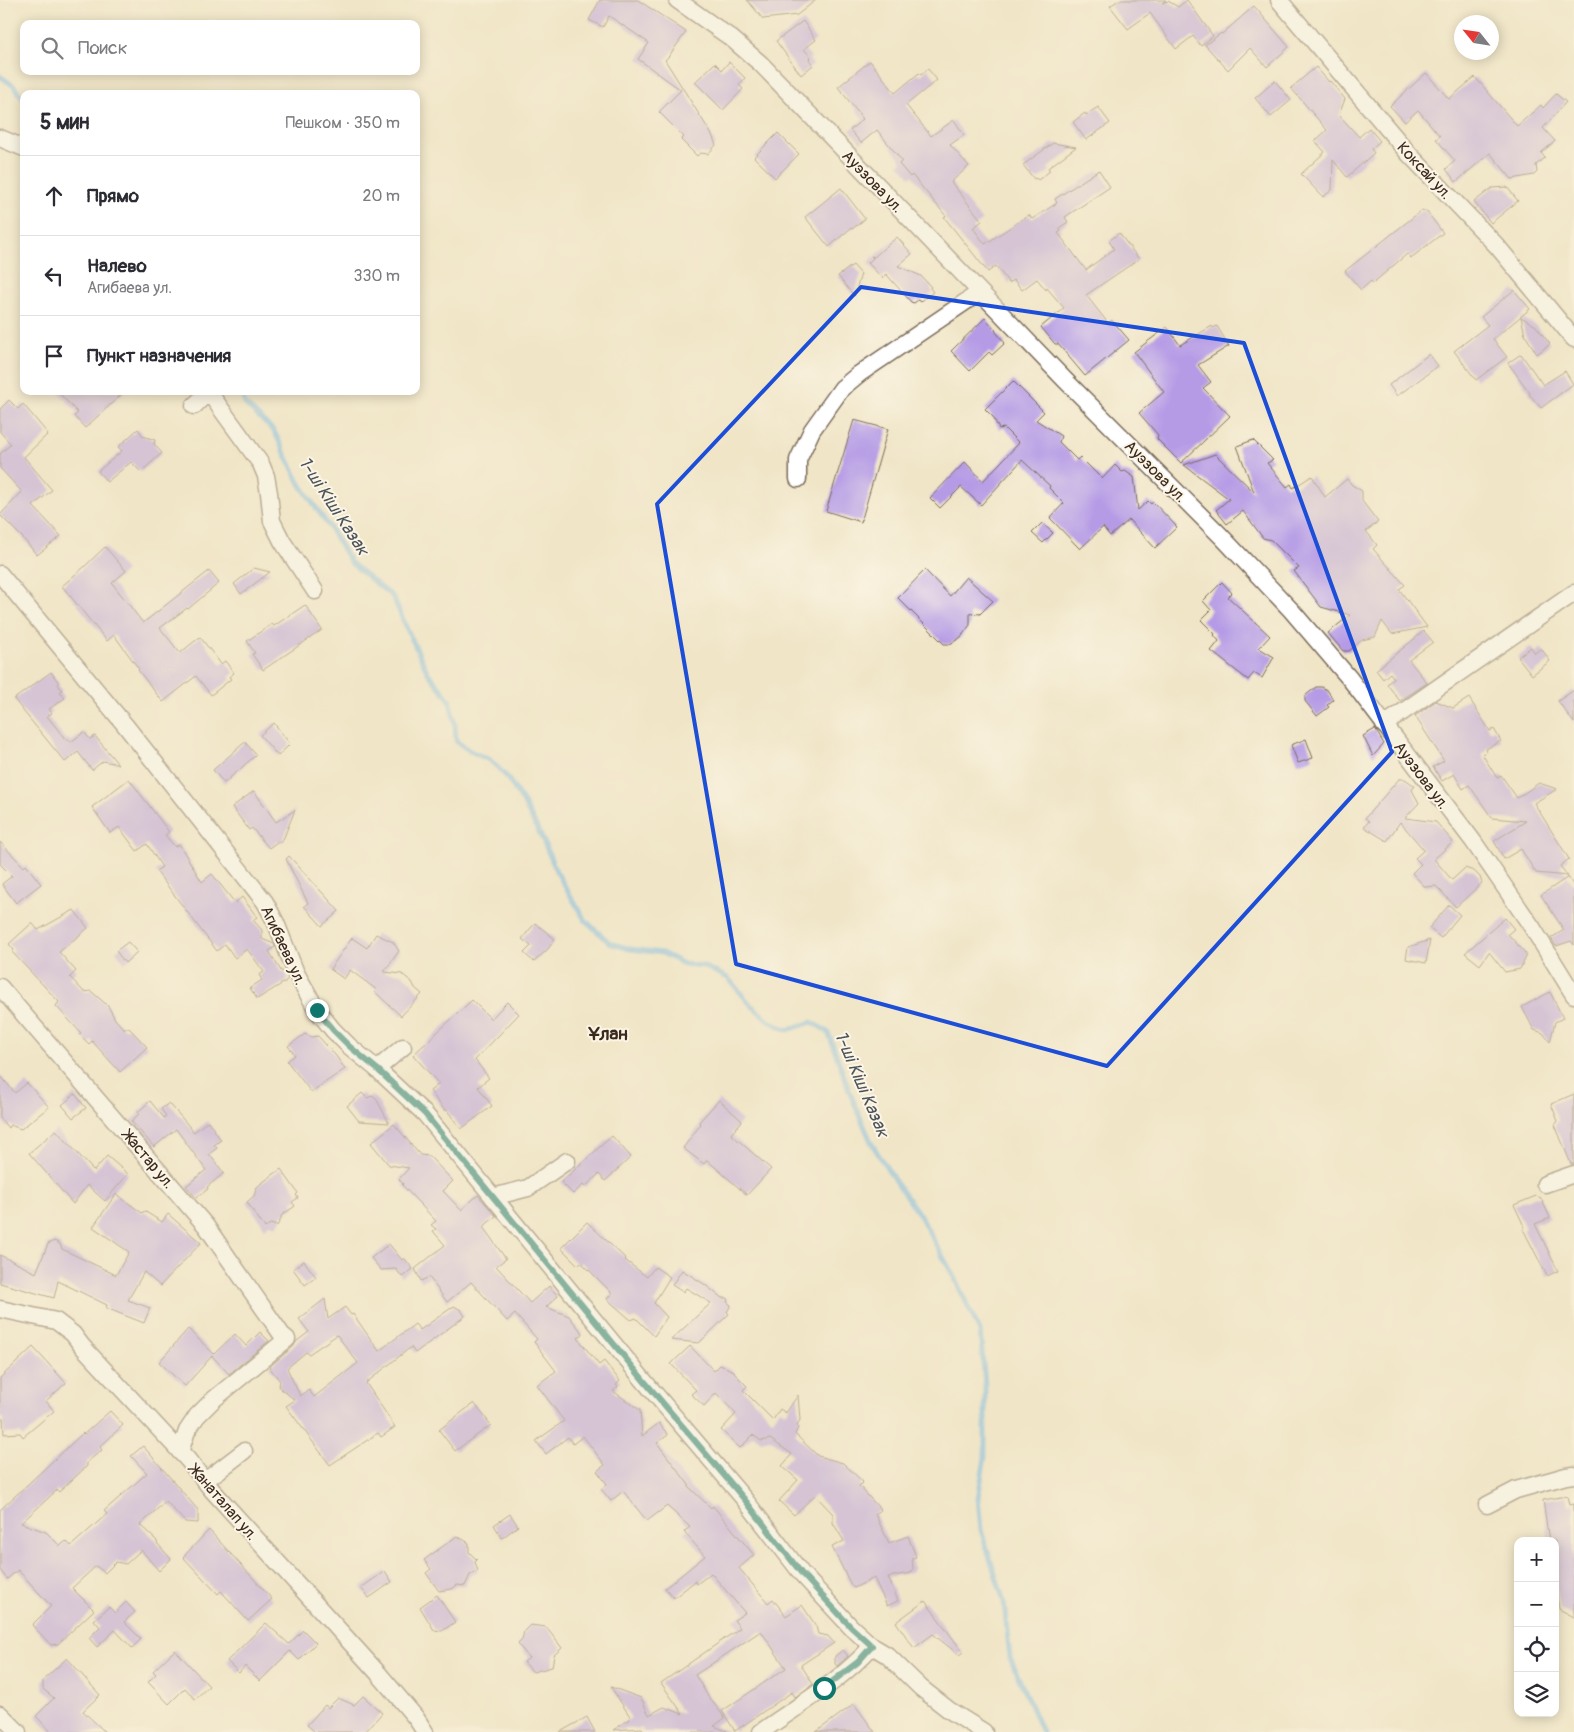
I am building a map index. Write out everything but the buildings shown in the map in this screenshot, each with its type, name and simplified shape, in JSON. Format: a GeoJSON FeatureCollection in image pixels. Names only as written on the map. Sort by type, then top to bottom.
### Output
{"type":"FeatureCollection","features":[{"type":"Feature","properties":{"kind":"street","name":"Ауэзова ул."},"geometry":{"type":"LineString","coordinates":[[677,0],[731,38],[761,64],[1065,380],[1221,536],[1284,603],[1350,679],[1478,849],[1532,927],[1574,995]]}},
{"type":"Feature","properties":{"kind":"street","name":"Коксай ул."},"geometry":{"type":"LineString","coordinates":[[1279,0],[1409,154],[1497,246],[1574,338]]}},
{"type":"Feature","properties":{"kind":"street"},"geometry":{"type":"LineString","coordinates":[[0,138],[20,146]]}},
{"type":"Feature","properties":{"kind":"street"},"geometry":{"type":"LineString","coordinates":[[798,479],[798,460],[804,446],[812,430],[842,388],[859,374],[980,292]]}},
{"type":"Feature","properties":{"kind":"street"},"geometry":{"type":"LineString","coordinates":[[194,406],[205,395]]}},
{"type":"Feature","properties":{"kind":"street"},"geometry":{"type":"LineString","coordinates":[[212,395],[261,464],[268,484],[272,521],[282,541],[315,591]]}},
{"type":"Feature","properties":{"kind":"street","name":"Агибаева ул."},"geometry":{"type":"LineString","coordinates":[[0,574],[126,725],[265,902],[276,923],[296,973],[317,1010],[333,1030],[425,1114],[645,1382],[745,1500],[802,1574],[851,1627],[872,1646],[887,1655],[921,1688],[949,1710],[984,1732]]}},
{"type":"Feature","properties":{"kind":"street"},"geometry":{"type":"LineString","coordinates":[[1384,724],[1574,593]]}},
{"type":"Feature","properties":{"kind":"street","name":"Жастар ул."},"geometry":{"type":"LineString","coordinates":[[0,988],[206,1226],[282,1334],[288,1339],[213,1400],[197,1416],[187,1431],[180,1452]]}},
{"type":"Feature","properties":{"kind":"street"},"geometry":{"type":"LineString","coordinates":[[377,1069],[403,1047]]}},
{"type":"Feature","properties":{"kind":"street"},"geometry":{"type":"LineString","coordinates":[[493,1197],[528,1188],[567,1161]]}},
{"type":"Feature","properties":{"kind":"street"},"geometry":{"type":"LineString","coordinates":[[1545,1184],[1574,1174]]}},
{"type":"Feature","properties":{"kind":"street","name":"Жанаталап ул."},"geometry":{"type":"LineString","coordinates":[[0,1309],[56,1321],[73,1334],[378,1673],[416,1718],[425,1732]]}},
{"type":"Feature","properties":{"kind":"street"},"geometry":{"type":"LineString","coordinates":[[205,1481],[244,1451]]}},
{"type":"Feature","properties":{"kind":"street"},"geometry":{"type":"LineString","coordinates":[[1487,1505],[1516,1490],[1574,1475]]}},
{"type":"Feature","properties":{"kind":"street"},"geometry":{"type":"LineString","coordinates":[[762,1732],[838,1678],[858,1662],[872,1646]]}},
{"type":"Feature","properties":{"kind":"street"},"geometry":{"type":"LineString","coordinates":[[949,1710],[960,1732]]}},
{"type":"Feature","properties":{"kind":"street"},"geometry":{"type":"LineString","coordinates":[[0,1714],[18,1732]]}},
{"type":"Feature","properties":{"kind":"highlighted area"},"geometry":{"type":"Polygon","coordinates":[[[861,287],[1244,343],[1392,752],[1107,1066],[736,964],[657,504],[861,287]]]}},
{"type":"Feature","properties":{"kind":"waterway","name":"1-ші Кіші Казак"},"geometry":{"type":"LineString","coordinates":[[0,76],[14,86],[20,94]]}},
{"type":"Feature","properties":{"kind":"waterway","name":"1-ші Кіші Казак"},"geometry":{"type":"LineString","coordinates":[[242,395],[245,404],[274,431],[300,484],[351,563],[393,597],[428,673],[449,699],[455,724],[456,741],[470,751],[490,760],[506,776],[524,803],[556,871],[585,920],[610,943],[630,949],[662,953],[684,964],[703,966],[728,978],[751,1005],[769,1021],[787,1030],[812,1022],[828,1032],[852,1098],[872,1144],[895,1181],[919,1214],[953,1275],[980,1331],[985,1385],[985,1457],[978,1498],[981,1530],[1004,1602],[1010,1658],[1042,1732]]}},
{"type":"Feature","properties":{"kind":"district","name":"Ұлан"},"geometry":{"type":"Point","coordinates":[608,1033]}},
{"type":"Feature","properties":{"kind":"route"},"geometry":{"type":"LineString","coordinates":[[317,1010],[349,1046],[377,1069],[425,1114],[645,1382],[745,1500],[802,1574],[851,1627],[872,1646],[858,1662],[824,1688]]}}]}
